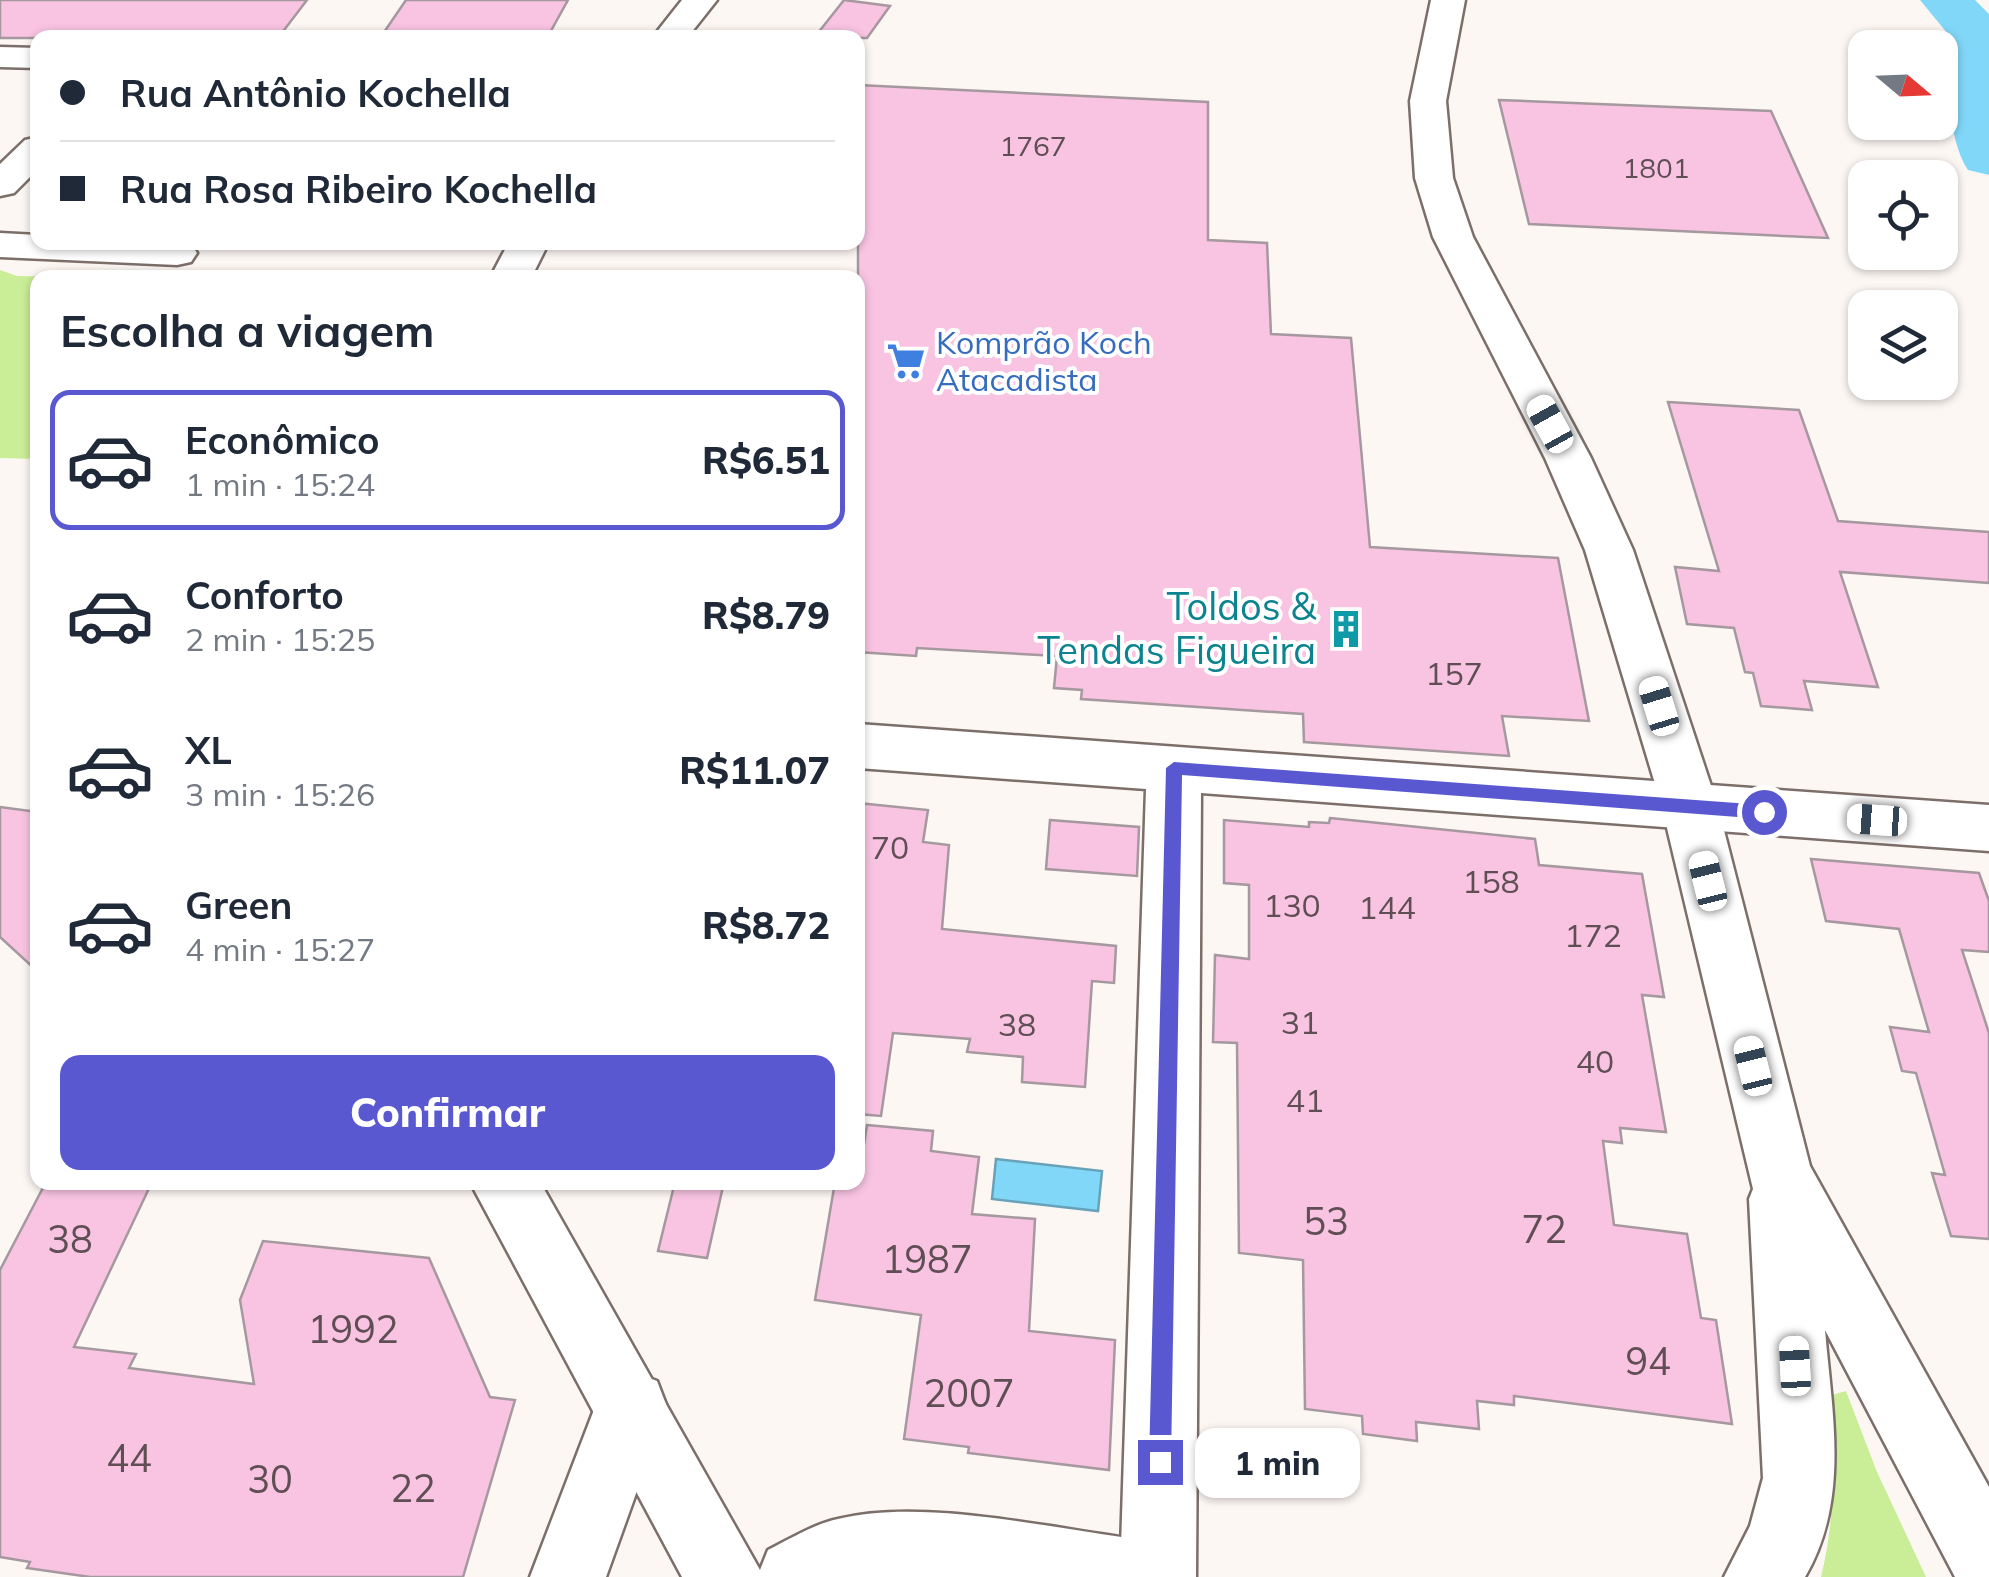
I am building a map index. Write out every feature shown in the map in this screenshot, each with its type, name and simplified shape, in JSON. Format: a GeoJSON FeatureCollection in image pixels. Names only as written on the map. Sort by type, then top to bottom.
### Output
{"type":"FeatureCollection","features":[{"type":"Feature","properties":{"kind":"street"},"geometry":{"type":"LineString","coordinates":[[676,30],[700,0]]}},
{"type":"Feature","properties":{"kind":"street"},"geometry":{"type":"LineString","coordinates":[[1448,0],[1428,101],[1434,178],[1453,237],[1568,458],[1609,550],[1690,807],[1780,1176],[1800,1478],[1783,1542],[1762,1577]]}},
{"type":"Feature","properties":{"kind":"street"},"geometry":{"type":"LineString","coordinates":[[0,56],[30,58]]}},
{"type":"Feature","properties":{"kind":"street"},"geometry":{"type":"LineString","coordinates":[[0,185],[30,156]]}},
{"type":"Feature","properties":{"kind":"street"},"geometry":{"type":"LineString","coordinates":[[0,245],[30,246]]}},
{"type":"Feature","properties":{"kind":"street"},"geometry":{"type":"LineString","coordinates":[[111,250],[177,253]]}},
{"type":"Feature","properties":{"kind":"street"},"geometry":{"type":"LineString","coordinates":[[865,746],[1989,828]]}},
{"type":"Feature","properties":{"kind":"street"},"geometry":{"type":"LineString","coordinates":[[1158,1577],[1174,768]]}},
{"type":"Feature","properties":{"kind":"street"},"geometry":{"type":"LineString","coordinates":[[1780,1176],[1983,1541]]}},
{"type":"Feature","properties":{"kind":"street"},"geometry":{"type":"LineString","coordinates":[[508,1190],[724,1577]]}},
{"type":"Feature","properties":{"kind":"street"},"geometry":{"type":"LineString","coordinates":[[568,1577],[631,1407]]}},
{"type":"Feature","properties":{"kind":"street"},"geometry":{"type":"LineString","coordinates":[[795,1577],[836,1556],[901,1547],[1136,1577]]}},
{"type":"Feature","properties":{"kind":"green space"},"geometry":{"type":"Polygon","coordinates":[[[0,270],[30,276],[30,459],[0,458],[0,270]]]}},
{"type":"Feature","properties":{"kind":"green space"},"geometry":{"type":"Polygon","coordinates":[[[1846,1391],[1877,1472],[1926,1577],[1821,1577],[1832,1509],[1832,1395],[1846,1391]]]}},
{"type":"Feature","properties":{"kind":"water"},"geometry":{"type":"Polygon","coordinates":[[[996,1159],[1102,1171],[1098,1211],[992,1199],[996,1159]]]}},
{"type":"Feature","properties":{"kind":"building"},"geometry":{"type":"Polygon","coordinates":[[[0,0],[307,0],[284,30],[30,30],[30,38],[0,38],[0,0]]]}},
{"type":"Feature","properties":{"kind":"building"},"geometry":{"type":"Polygon","coordinates":[[[406,0],[568,0],[551,30],[385,30],[406,0]]]}},
{"type":"Feature","properties":{"kind":"building"},"geometry":{"type":"Polygon","coordinates":[[[844,0],[890,6],[867,38],[865,30],[820,30],[844,0]]]}},
{"type":"Feature","properties":{"kind":"building"},"geometry":{"type":"Polygon","coordinates":[[[865,85],[1208,102],[1208,240],[1267,243],[1271,334],[1351,338],[1370,547],[1558,558],[1589,721],[1502,716],[1509,756],[1304,742],[1303,714],[1081,699],[1082,690],[1054,688],[1057,656],[917,648],[916,656],[865,652],[865,270],[858,270],[858,250],[865,250],[865,85]]]}},
{"type":"Feature","properties":{"kind":"building"},"geometry":{"type":"Polygon","coordinates":[[[1499,100],[1771,111],[1828,238],[1529,224],[1499,100]]]}},
{"type":"Feature","properties":{"kind":"building"},"geometry":{"type":"Polygon","coordinates":[[[1668,402],[1799,410],[1838,521],[1989,532],[1989,583],[1840,572],[1878,687],[1804,681],[1812,710],[1761,706],[1753,673],[1745,672],[1734,628],[1687,624],[1675,567],[1719,571],[1668,402]]]}},
{"type":"Feature","properties":{"kind":"building"},"geometry":{"type":"Polygon","coordinates":[[[865,804],[928,810],[923,842],[949,845],[942,929],[1116,946],[1114,983],[1092,981],[1085,1087],[1022,1082],[1023,1057],[967,1052],[970,1039],[893,1033],[881,1116],[865,1115],[865,804]]]}},
{"type":"Feature","properties":{"kind":"building"},"geometry":{"type":"Polygon","coordinates":[[[0,807],[30,811],[30,965],[0,937],[0,807]]]}},
{"type":"Feature","properties":{"kind":"building"},"geometry":{"type":"Polygon","coordinates":[[[1330,818],[1535,839],[1539,865],[1642,874],[1664,997],[1642,995],[1666,1132],[1620,1128],[1622,1143],[1603,1141],[1614,1225],[1687,1234],[1701,1318],[1716,1320],[1732,1424],[1514,1396],[1514,1405],[1477,1401],[1479,1429],[1416,1422],[1417,1441],[1363,1434],[1362,1416],[1305,1409],[1303,1260],[1239,1253],[1237,1043],[1213,1042],[1215,955],[1249,959],[1249,885],[1224,883],[1224,820],[1309,827],[1309,822],[1329,823],[1330,818]]]}},
{"type":"Feature","properties":{"kind":"building"},"geometry":{"type":"Polygon","coordinates":[[[1050,820],[1139,827],[1137,876],[1046,869],[1050,820]]]}},
{"type":"Feature","properties":{"kind":"building"},"geometry":{"type":"Polygon","coordinates":[[[1811,859],[1979,873],[1989,901],[1989,952],[1962,950],[1989,1033],[1989,1239],[1951,1236],[1932,1173],[1945,1175],[1916,1073],[1902,1071],[1890,1027],[1929,1032],[1899,929],[1826,921],[1811,859]]]}},
{"type":"Feature","properties":{"kind":"building"},"geometry":{"type":"Polygon","coordinates":[[[867,1125],[933,1131],[931,1151],[979,1157],[972,1214],[1035,1219],[1029,1331],[1115,1340],[1109,1470],[968,1453],[969,1447],[904,1439],[921,1315],[815,1300],[834,1190],[865,1190],[867,1125]]]}},
{"type":"Feature","properties":{"kind":"building"},"geometry":{"type":"Polygon","coordinates":[[[42,1190],[148,1190],[74,1347],[136,1354],[129,1368],[254,1384],[240,1300],[263,1241],[429,1258],[490,1397],[515,1400],[463,1577],[90,1577],[27,1568],[30,1562],[0,1557],[0,1270],[42,1190]]]}},
{"type":"Feature","properties":{"kind":"building"},"geometry":{"type":"Polygon","coordinates":[[[673,1190],[722,1190],[707,1258],[658,1251],[673,1190]]]}},
{"type":"Feature","properties":{"kind":"waterway"},"geometry":{"type":"LineString","coordinates":[[1946,0],[1975,31],[1976,84],[1989,157]]}},
{"type":"Feature","properties":{"kind":"place","name":"Komprão Koch Atacadista"},"geometry":{"type":"Point","coordinates":[906,361]}},
{"type":"Feature","properties":{"kind":"place","name":"Toldos & Tendas Figueira"},"geometry":{"type":"Point","coordinates":[1346,629]}},
{"type":"Feature","properties":{"kind":"route"},"geometry":{"type":"LineString","coordinates":[[1160,1462],[1174,768],[1764,812]]}}]}
